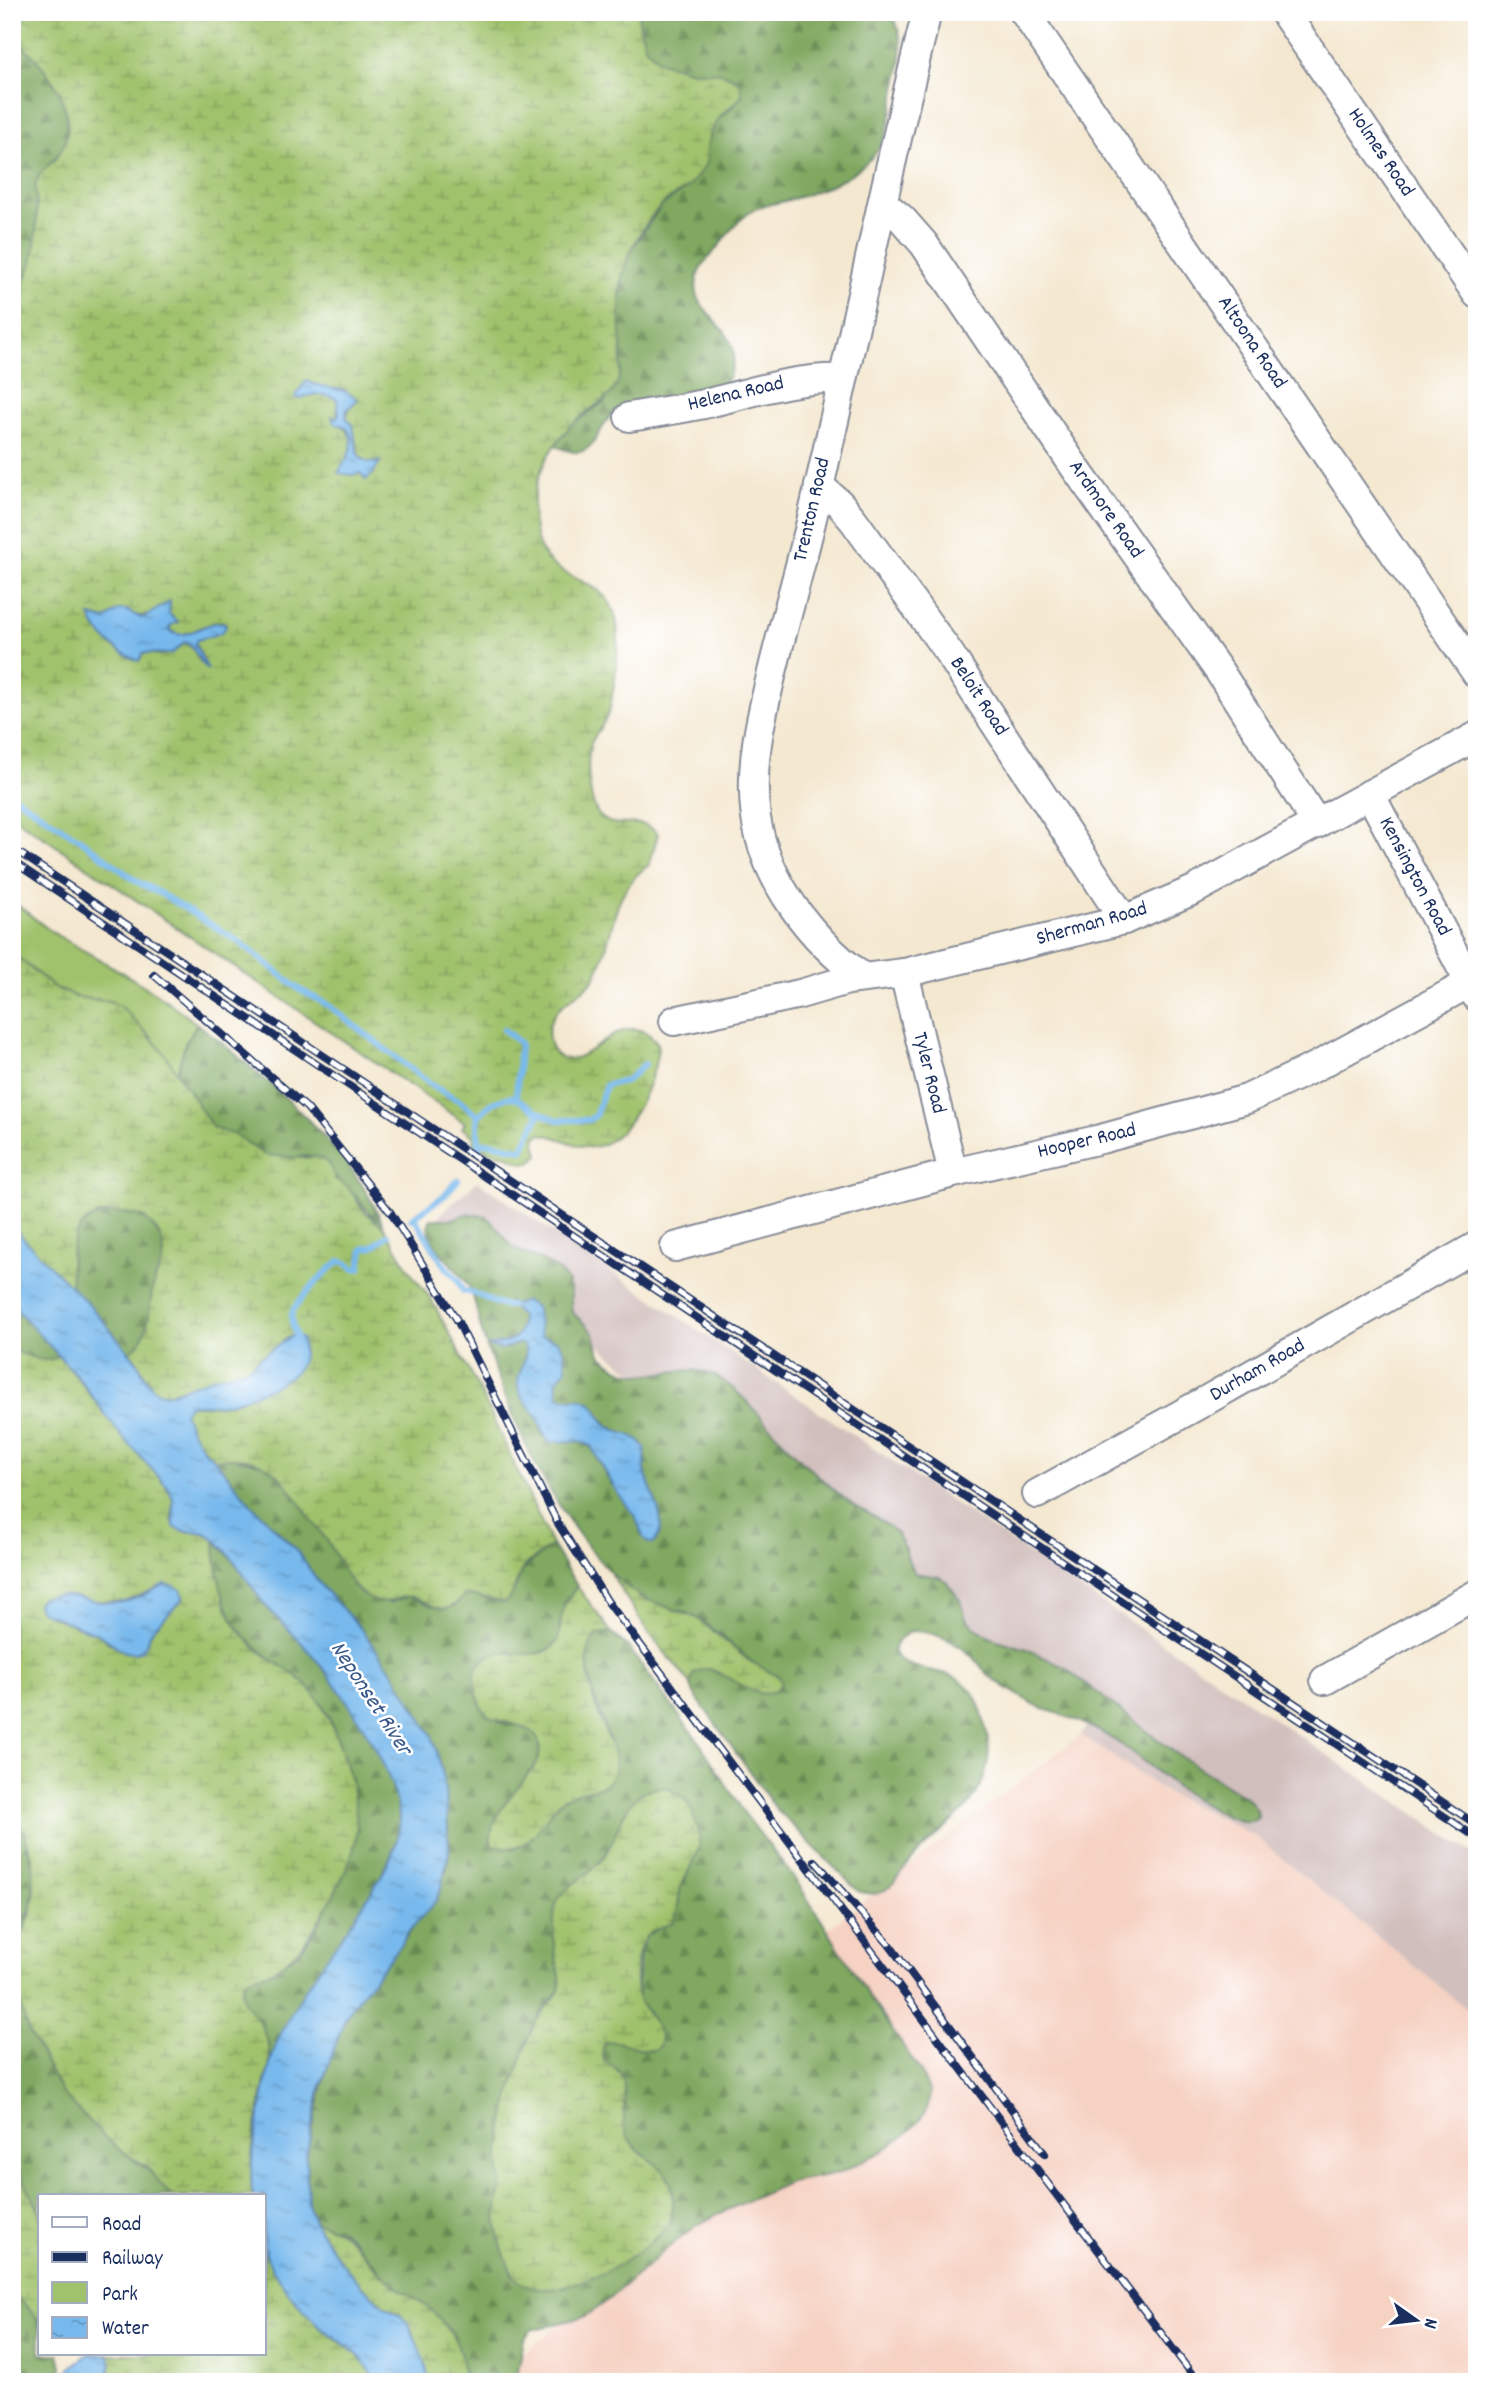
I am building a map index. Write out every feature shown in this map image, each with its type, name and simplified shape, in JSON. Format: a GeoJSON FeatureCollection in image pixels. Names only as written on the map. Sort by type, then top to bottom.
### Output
{"type":"FeatureCollection","features":[{"type":"Feature","properties":{"kind":"street","name":"Altoona Road"},"geometry":{"type":"LineString","coordinates":[[1024,12],[1477,674]]}},
{"type":"Feature","properties":{"kind":"street","name":"Holmes Road"},"geometry":{"type":"LineString","coordinates":[[1284,12],[1477,294]]}},
{"type":"Feature","properties":{"kind":"street","name":"Trenton Road"},"geometry":{"type":"LineString","coordinates":[[862,977],[815,934],[784,891],[763,846],[754,797],[753,769],[759,724],[819,486],[884,204],[924,14]]}},
{"type":"Feature","properties":{"kind":"street","name":"Ardmore Road"},"geometry":{"type":"LineString","coordinates":[[884,204],[910,226],[924,244],[1076,469],[1219,671],[1317,824]]}},
{"type":"Feature","properties":{"kind":"street","name":"Helena Road"},"geometry":{"type":"LineString","coordinates":[[629,416],[706,403],[796,381],[843,379]]}},
{"type":"Feature","properties":{"kind":"street","name":"Beloit Road"},"geometry":{"type":"LineString","coordinates":[[819,486],[840,504],[854,521],[949,653],[1124,920]]}},
{"type":"Feature","properties":{"kind":"street","name":"Sherman Road"},"geometry":{"type":"LineString","coordinates":[[674,1021],[800,994],[862,977],[904,973],[1124,920],[1194,890],[1477,736]]}},
{"type":"Feature","properties":{"kind":"street","name":"Kensington Road"},"geometry":{"type":"LineString","coordinates":[[1370,794],[1474,986]]}},
{"type":"Feature","properties":{"kind":"street","name":"Tyler Road"},"geometry":{"type":"LineString","coordinates":[[904,973],[953,1173]]}},
{"type":"Feature","properties":{"kind":"street","name":"Hooper Road"},"geometry":{"type":"LineString","coordinates":[[674,1247],[1248,1099],[1474,986]]}},
{"type":"Feature","properties":{"kind":"street","name":"Durham Road"},"geometry":{"type":"LineString","coordinates":[[1037,1494],[1477,1246]]}},
{"type":"Feature","properties":{"kind":"street"},"geometry":{"type":"LineString","coordinates":[[1325,1679],[1477,1594]]}},
{"type":"Feature","properties":{"kind":"shaded area"},"geometry":{"type":"Polygon","coordinates":[[[477,1181],[1477,1856],[1477,2017],[1253,1835],[1167,1793],[1081,1735],[1086,1727],[964,1634],[437,1218],[477,1181]]]}},
{"type":"Feature","properties":{"kind":"shaded area"},"geometry":{"type":"Polygon","coordinates":[[[1081,1735],[1167,1793],[1253,1835],[1477,2017],[1477,2382],[492,2382],[491,2379],[764,2164],[926,2084],[817,1937],[1081,1735]]]}},
{"type":"Feature","properties":{"kind":"green space"},"geometry":{"type":"Polygon","coordinates":[[[12,12],[637,12],[645,47],[660,62],[693,71],[722,73],[740,81],[742,95],[716,122],[708,141],[704,167],[688,187],[668,200],[650,219],[627,261],[621,283],[622,358],[617,384],[608,397],[574,423],[562,436],[544,464],[534,496],[535,531],[541,549],[550,562],[562,571],[600,592],[610,603],[616,619],[618,652],[610,708],[590,748],[589,780],[593,802],[601,817],[608,821],[644,825],[658,834],[649,865],[626,888],[619,902],[595,977],[557,1011],[549,1027],[553,1051],[558,1056],[569,1059],[581,1056],[619,1033],[632,1029],[645,1032],[658,1044],[652,1074],[637,1109],[615,1137],[601,1145],[581,1146],[540,1134],[535,1139],[539,1155],[531,1163],[473,1146],[473,1136],[462,1128],[465,1123],[12,816],[12,296],[26,279],[33,257],[37,180],[62,149],[68,125],[63,101],[52,80],[12,35],[12,12]],[[304,384],[295,397],[316,394],[337,399],[338,418],[333,416],[348,433],[352,445],[343,465],[362,474],[373,474],[379,462],[369,463],[358,455],[353,427],[346,417],[351,405],[345,390],[328,390],[304,384]],[[169,602],[154,613],[143,616],[131,614],[126,610],[105,620],[91,616],[103,637],[117,649],[139,661],[143,653],[163,655],[176,650],[185,642],[192,647],[207,668],[195,643],[210,636],[225,623],[210,624],[188,633],[175,633],[169,629],[172,619],[169,602]]]}},
{"type":"Feature","properties":{"kind":"green space"},"geometry":{"type":"Polygon","coordinates":[[[637,12],[891,12],[901,40],[900,69],[885,137],[869,160],[847,177],[821,189],[753,210],[736,224],[700,269],[696,288],[700,302],[727,336],[733,349],[733,365],[724,385],[673,401],[639,402],[623,406],[613,413],[588,448],[580,452],[569,451],[555,445],[572,424],[604,402],[621,370],[619,310],[623,271],[631,250],[661,206],[688,187],[707,163],[707,145],[717,120],[735,104],[740,81],[722,73],[693,71],[660,62],[645,47],[637,12]]]}},
{"type":"Feature","properties":{"kind":"green space"},"geometry":{"type":"Polygon","coordinates":[[[12,35],[52,80],[63,101],[68,125],[62,149],[37,180],[33,257],[26,279],[12,296],[12,35]]]}},
{"type":"Feature","properties":{"kind":"green space"},"geometry":{"type":"Polygon","coordinates":[[[12,901],[54,933],[148,988],[197,1024],[185,1044],[177,1073],[151,1037],[110,1001],[76,997],[55,988],[12,953],[12,901]]]}},
{"type":"Feature","properties":{"kind":"green space"},"geometry":{"type":"Polygon","coordinates":[[[12,953],[55,988],[76,997],[110,1001],[123,1008],[162,1050],[213,1128],[235,1135],[265,1155],[317,1157],[325,1160],[335,1179],[348,1187],[365,1212],[384,1227],[411,1273],[431,1299],[483,1397],[552,1545],[524,1567],[512,1595],[505,1603],[465,1595],[453,1606],[444,1609],[407,1596],[387,1602],[367,1597],[352,1582],[327,1541],[281,1479],[260,1463],[233,1458],[215,1460],[205,1450],[186,1420],[184,1413],[189,1405],[219,1405],[239,1400],[296,1371],[303,1355],[289,1337],[247,1369],[168,1394],[154,1391],[129,1352],[137,1346],[146,1330],[154,1283],[164,1256],[160,1236],[142,1216],[104,1214],[91,1218],[82,1226],[75,1237],[71,1252],[72,1288],[40,1258],[12,1225],[12,953]]]}},
{"type":"Feature","properties":{"kind":"green space"},"geometry":{"type":"Polygon","coordinates":[[[197,1024],[267,1081],[325,1138],[359,1181],[384,1227],[335,1179],[325,1160],[306,1156],[296,1158],[265,1155],[235,1135],[213,1128],[177,1073],[185,1044],[197,1024]]]}},
{"type":"Feature","properties":{"kind":"green space"},"geometry":{"type":"Polygon","coordinates":[[[117,1212],[142,1216],[157,1232],[164,1252],[154,1283],[146,1330],[137,1346],[129,1352],[72,1288],[71,1281],[72,1246],[80,1224],[93,1217],[117,1212]]]}},
{"type":"Feature","properties":{"kind":"green space"},"geometry":{"type":"Polygon","coordinates":[[[465,1214],[486,1217],[516,1249],[550,1265],[562,1274],[570,1288],[572,1312],[592,1331],[601,1355],[616,1367],[644,1375],[702,1371],[726,1383],[824,1481],[849,1502],[883,1522],[898,1535],[915,1573],[939,1577],[946,1581],[960,1600],[966,1618],[974,1627],[997,1640],[1027,1649],[1064,1667],[1174,1752],[1247,1798],[1257,1811],[1258,1817],[1251,1821],[1241,1821],[1216,1812],[1102,1733],[1036,1705],[992,1679],[968,1652],[953,1642],[937,1635],[912,1631],[897,1642],[895,1654],[905,1663],[953,1677],[974,1694],[984,1719],[988,1739],[986,1768],[981,1785],[968,1806],[919,1852],[891,1886],[876,1894],[858,1891],[777,1810],[694,1694],[690,1683],[694,1673],[704,1669],[721,1673],[749,1689],[769,1692],[779,1688],[779,1677],[751,1661],[697,1618],[642,1598],[623,1584],[586,1544],[552,1494],[516,1423],[482,1333],[470,1288],[430,1236],[428,1227],[431,1219],[453,1219],[465,1214]],[[512,1306],[521,1316],[518,1333],[507,1342],[496,1344],[507,1348],[519,1343],[524,1345],[526,1359],[518,1386],[539,1419],[543,1436],[585,1442],[591,1446],[607,1477],[635,1516],[645,1539],[660,1525],[646,1477],[642,1443],[607,1425],[588,1401],[562,1399],[558,1396],[556,1381],[562,1373],[552,1339],[541,1336],[536,1307],[512,1306]]]}},
{"type":"Feature","properties":{"kind":"green space"},"geometry":{"type":"Polygon","coordinates":[[[12,1304],[60,1355],[54,1359],[42,1360],[12,1351],[12,1304]]]}},
{"type":"Feature","properties":{"kind":"green space"},"geometry":{"type":"Polygon","coordinates":[[[12,1351],[42,1360],[60,1355],[105,1414],[168,1487],[173,1499],[172,1521],[185,1531],[202,1532],[215,1540],[221,1587],[231,1616],[249,1641],[304,1683],[314,1694],[332,1726],[346,1763],[354,1799],[357,1834],[353,1852],[339,1884],[311,1934],[290,1958],[267,1973],[248,1978],[242,1988],[245,2003],[263,2029],[270,2056],[254,2141],[251,2169],[253,2194],[169,2194],[146,2166],[121,2151],[101,2134],[62,2093],[27,2028],[17,1992],[22,1933],[31,1914],[34,1895],[33,1861],[24,1831],[12,1809],[12,1351]],[[165,1584],[126,1602],[90,1601],[61,1595],[50,1616],[98,1634],[109,1643],[144,1649],[152,1630],[183,1599],[165,1584]]]}},
{"type":"Feature","properties":{"kind":"green space"},"geometry":{"type":"Polygon","coordinates":[[[230,1457],[263,1464],[278,1473],[344,1568],[389,1603],[410,1596],[432,1606],[453,1607],[465,1595],[477,1595],[492,1601],[516,1586],[526,1567],[552,1545],[577,1586],[568,1598],[559,1639],[551,1649],[528,1655],[499,1722],[531,1731],[539,1741],[540,1750],[538,1761],[495,1819],[512,1849],[530,1838],[559,1802],[581,1791],[605,1785],[610,1741],[593,1694],[587,1650],[595,1636],[604,1632],[612,1633],[628,1647],[701,1745],[745,1814],[797,1882],[921,2072],[930,2093],[928,2107],[919,2121],[883,2151],[839,2173],[790,2182],[716,2215],[670,2246],[602,2305],[584,2317],[531,2330],[524,2339],[516,2382],[462,2382],[464,2370],[401,2290],[386,2279],[342,2231],[314,2222],[308,2204],[306,2156],[328,2063],[354,2003],[398,1949],[418,1919],[435,1902],[446,1871],[449,1851],[446,1799],[442,1771],[432,1736],[393,1673],[361,1629],[323,1588],[296,1550],[249,1502],[215,1460],[230,1457]],[[665,1787],[629,1807],[602,1860],[583,1879],[567,1889],[555,1933],[554,1949],[560,1977],[559,1990],[538,2018],[526,2044],[501,2138],[501,2187],[496,2212],[512,2275],[564,2287],[655,2239],[672,2218],[673,2194],[670,2180],[628,2138],[624,2123],[624,2084],[619,2073],[605,2061],[602,2051],[603,2043],[615,2041],[650,2051],[653,2020],[639,2000],[637,1987],[640,1952],[646,1937],[656,1929],[673,1922],[680,1889],[699,1849],[684,1798],[665,1787]]]}},
{"type":"Feature","properties":{"kind":"green space"},"geometry":{"type":"Polygon","coordinates":[[[215,1540],[245,1575],[264,1603],[312,1653],[338,1687],[378,1752],[396,1796],[399,1815],[397,1836],[386,1866],[357,1915],[302,1996],[270,2063],[268,2042],[248,2010],[243,1996],[243,1985],[248,1978],[275,1969],[297,1953],[322,1917],[350,1857],[353,1788],[335,1731],[322,1704],[301,1683],[249,1641],[231,1616],[221,1587],[215,1540]]]}},
{"type":"Feature","properties":{"kind":"green space"},"geometry":{"type":"Polygon","coordinates":[[[611,1574],[642,1598],[697,1618],[748,1660],[779,1677],[781,1683],[775,1691],[766,1694],[744,1687],[713,1670],[705,1669],[694,1673],[690,1683],[648,1632],[611,1574]]]}},
{"type":"Feature","properties":{"kind":"green space"},"geometry":{"type":"Polygon","coordinates":[[[577,1586],[612,1633],[602,1633],[595,1638],[588,1651],[587,1661],[595,1704],[614,1752],[614,1772],[606,1784],[561,1801],[528,1841],[513,1848],[491,1844],[491,1833],[500,1811],[538,1761],[540,1748],[538,1738],[533,1732],[486,1715],[475,1686],[477,1668],[490,1656],[502,1653],[533,1654],[550,1649],[559,1636],[564,1606],[577,1586]]]}},
{"type":"Feature","properties":{"kind":"green space"},"geometry":{"type":"Polygon","coordinates":[[[665,1787],[684,1798],[691,1808],[699,1835],[699,1849],[680,1889],[673,1922],[645,1938],[637,1961],[638,1995],[656,2025],[661,2038],[660,2044],[656,2049],[646,2050],[610,2042],[604,2043],[602,2050],[605,2060],[619,2072],[624,2082],[624,2124],[629,2139],[668,2177],[673,2199],[672,2218],[659,2235],[604,2273],[558,2288],[529,2287],[515,2277],[500,2240],[496,2214],[501,2185],[500,2147],[513,2087],[531,2033],[560,1986],[554,1942],[557,1901],[603,1858],[633,1800],[646,1791],[665,1787]]]}},
{"type":"Feature","properties":{"kind":"green space"},"geometry":{"type":"Polygon","coordinates":[[[12,1809],[26,1839],[33,1870],[32,1901],[22,1933],[86,2116],[112,2144],[154,2175],[170,2194],[38,2194],[38,2208],[19,2172],[12,2166],[12,1809]]]}},
{"type":"Feature","properties":{"kind":"green space"},"geometry":{"type":"Polygon","coordinates":[[[12,2166],[19,2172],[38,2208],[38,2321],[31,2310],[12,2294],[12,2166]]]}},
{"type":"Feature","properties":{"kind":"green space"},"geometry":{"type":"Polygon","coordinates":[[[314,2222],[349,2238],[377,2270],[438,2317],[458,2347],[463,2370],[462,2382],[430,2382],[413,2331],[400,2315],[383,2305],[361,2286],[337,2257],[314,2222]]]}},
{"type":"Feature","properties":{"kind":"green space"},"geometry":{"type":"Polygon","coordinates":[[[266,2254],[285,2288],[299,2305],[314,2321],[365,2363],[374,2382],[106,2382],[110,2372],[107,2356],[266,2356],[266,2254]]]}},
{"type":"Feature","properties":{"kind":"green space"},"geometry":{"type":"Polygon","coordinates":[[[12,2294],[29,2307],[37,2319],[38,2356],[60,2356],[62,2366],[60,2382],[12,2382],[12,2294]]]}},
{"type":"Feature","properties":{"kind":"water"},"geometry":{"type":"Polygon","coordinates":[[[306,381],[341,390],[357,400],[347,410],[346,417],[353,427],[358,455],[368,462],[380,461],[373,474],[365,480],[362,474],[338,473],[350,450],[352,438],[345,426],[336,424],[333,419],[332,416],[336,418],[339,414],[337,399],[318,394],[299,399],[295,397],[306,381]]]}},
{"type":"Feature","properties":{"kind":"water"},"geometry":{"type":"Polygon","coordinates":[[[170,601],[169,614],[178,622],[169,629],[175,633],[188,633],[210,624],[225,623],[226,627],[221,633],[197,640],[195,644],[208,670],[192,647],[185,642],[171,654],[143,653],[139,661],[131,658],[104,637],[90,616],[105,620],[119,610],[126,610],[145,617],[170,601]]]}},
{"type":"Feature","properties":{"kind":"water","name":"Neponset River"},"geometry":{"type":"Polygon","coordinates":[[[12,1225],[97,1313],[133,1357],[151,1386],[161,1393],[168,1394],[247,1369],[295,1334],[302,1339],[301,1363],[297,1370],[283,1381],[230,1403],[189,1405],[184,1413],[204,1450],[296,1550],[323,1588],[361,1629],[393,1673],[432,1736],[442,1771],[449,1851],[441,1888],[435,1902],[407,1933],[398,1949],[354,2003],[344,2021],[321,2085],[306,2156],[308,2204],[314,2222],[337,2257],[361,2285],[409,2324],[430,2382],[374,2382],[371,2372],[358,2355],[308,2315],[285,2288],[268,2259],[266,2194],[253,2194],[251,2176],[259,2117],[276,2045],[303,1994],[370,1895],[397,1841],[398,1807],[390,1782],[363,1726],[310,1652],[262,1601],[216,1540],[205,1533],[182,1531],[174,1527],[173,1499],[168,1487],[120,1434],[78,1377],[12,1304],[12,1225]]]}},
{"type":"Feature","properties":{"kind":"water"},"geometry":{"type":"Polygon","coordinates":[[[525,1301],[536,1307],[541,1336],[558,1341],[564,1352],[566,1369],[556,1381],[558,1396],[589,1402],[607,1425],[636,1438],[645,1448],[645,1471],[658,1507],[661,1526],[654,1543],[644,1539],[635,1516],[618,1494],[591,1446],[580,1441],[550,1442],[547,1439],[539,1420],[522,1397],[519,1388],[526,1355],[524,1345],[519,1343],[501,1349],[488,1346],[508,1342],[517,1336],[521,1316],[511,1306],[525,1301]]]}},
{"type":"Feature","properties":{"kind":"water"},"geometry":{"type":"Polygon","coordinates":[[[165,1584],[182,1591],[183,1599],[152,1630],[144,1649],[135,1653],[125,1652],[98,1634],[40,1611],[37,1604],[40,1599],[50,1596],[124,1602],[165,1584]]]}},
{"type":"Feature","properties":{"kind":"water"},"geometry":{"type":"Polygon","coordinates":[[[86,2356],[109,2356],[111,2363],[106,2382],[60,2382],[70,2368],[86,2356]]]}},
{"type":"Feature","properties":{"kind":"waterway"},"geometry":{"type":"LineString","coordinates":[[12,795],[81,840],[136,881],[238,941],[300,990],[328,1005],[434,1087],[462,1102],[478,1116]]}},
{"type":"Feature","properties":{"kind":"waterway"},"geometry":{"type":"LineString","coordinates":[[504,1030],[520,1043],[516,1098]]}},
{"type":"Feature","properties":{"kind":"waterway"},"geometry":{"type":"LineString","coordinates":[[479,1143],[478,1116],[492,1103],[509,1097],[516,1098],[557,1120],[589,1120],[595,1116],[606,1085],[626,1081],[645,1064]]}},
{"type":"Feature","properties":{"kind":"waterway"},"geometry":{"type":"LineString","coordinates":[[478,1150],[479,1143],[522,1150],[540,1113]]}},
{"type":"Feature","properties":{"kind":"waterway"},"geometry":{"type":"LineString","coordinates":[[411,1219],[445,1195],[458,1180]]}},
{"type":"Feature","properties":{"kind":"waterway"},"geometry":{"type":"LineString","coordinates":[[414,1217],[463,1291],[511,1306]]}},
{"type":"Feature","properties":{"kind":"waterway"},"geometry":{"type":"LineString","coordinates":[[296,1340],[292,1314],[306,1294],[340,1261],[355,1269],[360,1268],[363,1249],[372,1247],[388,1235]]}},
{"type":"Feature","properties":{"kind":"railway"},"geometry":{"type":"LineString","coordinates":[[12,848],[1477,1825]]}},
{"type":"Feature","properties":{"kind":"railway"},"geometry":{"type":"LineString","coordinates":[[12,861],[1477,1838]]}},
{"type":"Feature","properties":{"kind":"railway"},"geometry":{"type":"LineString","coordinates":[[154,975],[307,1108],[391,1213],[457,1320],[557,1522],[608,1602],[1198,2382]]}},
{"type":"Feature","properties":{"kind":"railway"},"geometry":{"type":"LineString","coordinates":[[815,1861],[888,1943],[1045,2154]]}}]}
